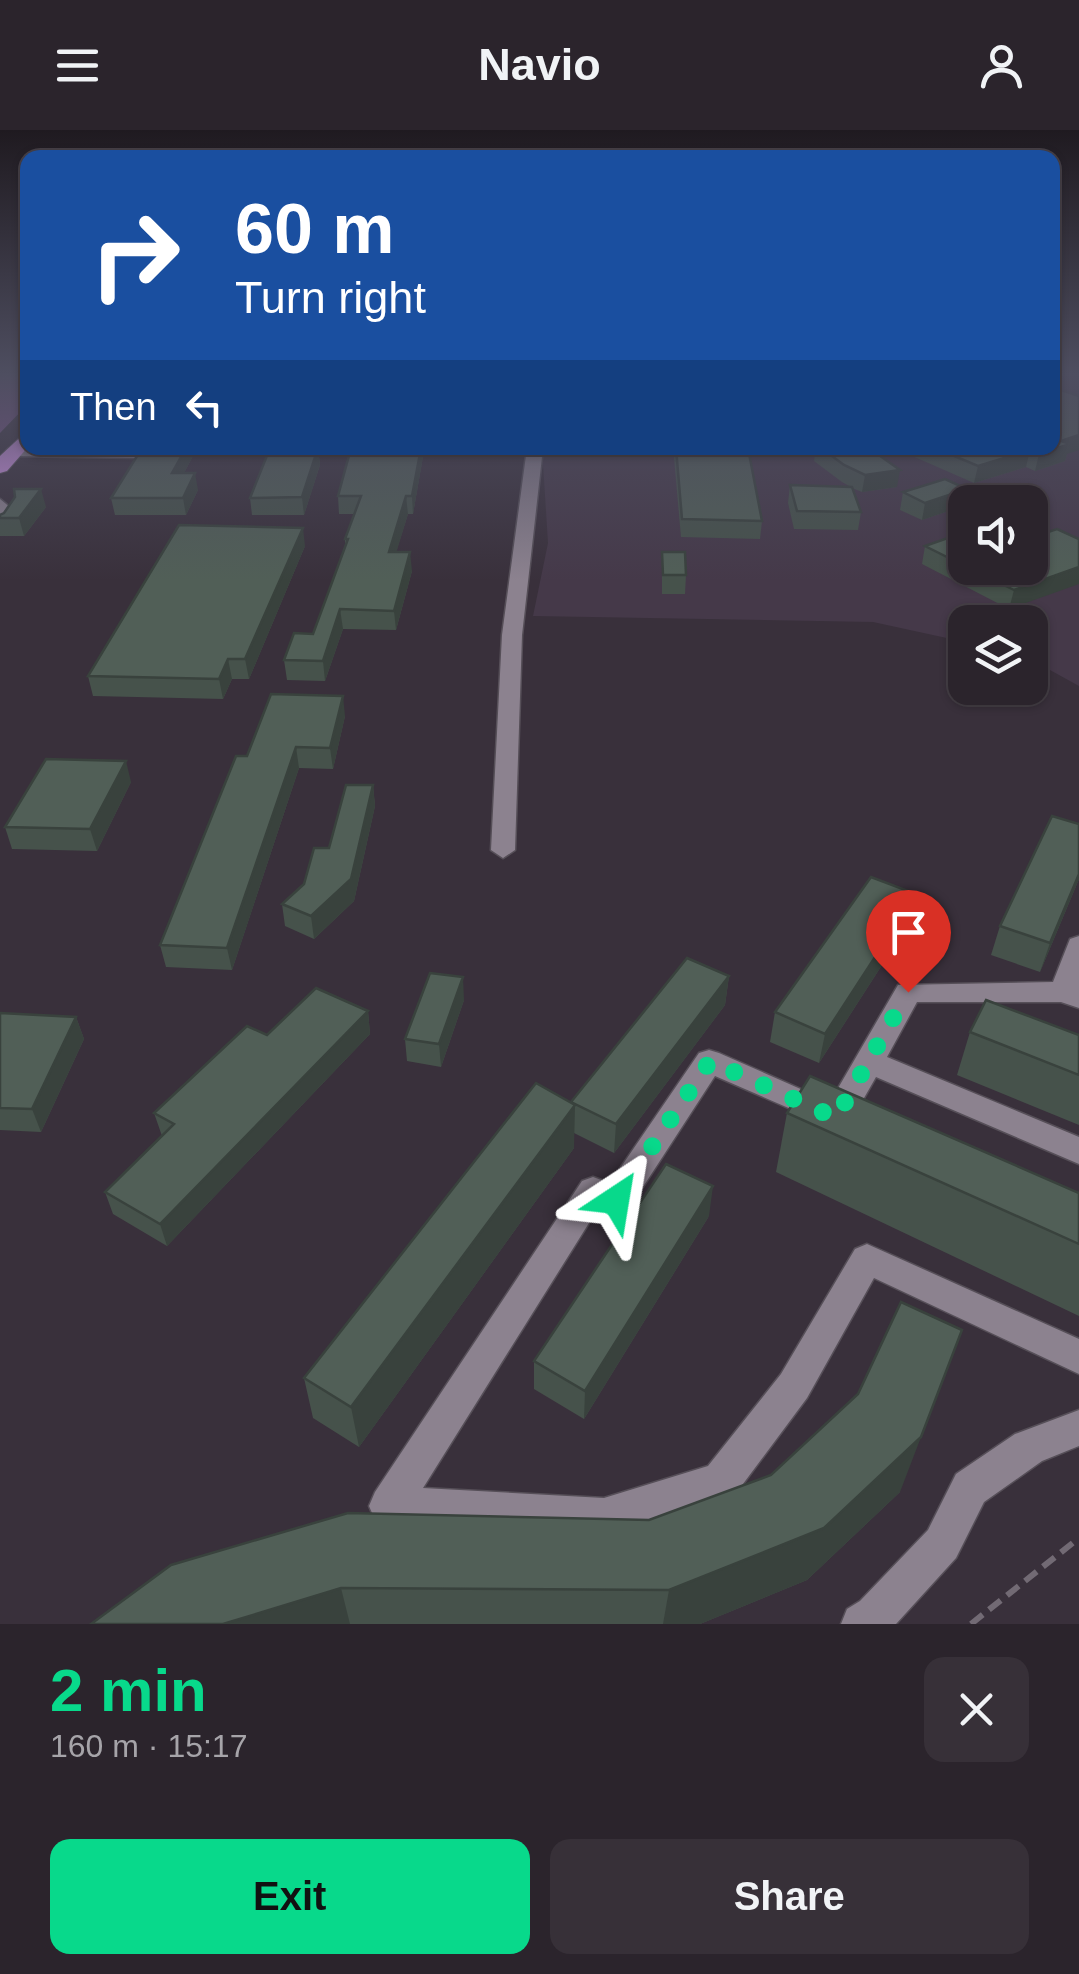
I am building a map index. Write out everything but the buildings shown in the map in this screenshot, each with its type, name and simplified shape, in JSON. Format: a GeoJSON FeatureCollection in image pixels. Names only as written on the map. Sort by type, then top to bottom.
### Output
{"type":"FeatureCollection","features":[{"type":"Feature","properties":{"kind":"highway"},"geometry":{"type":"LineString","coordinates":[[0,467],[20,444]]}},
{"type":"Feature","properties":{"kind":"street"},"geometry":{"type":"LineString","coordinates":[[14,451],[20,451]]}},
{"type":"Feature","properties":{"kind":"street"},"geometry":{"type":"LineString","coordinates":[[503,850],[512,634],[534,455]]}},
{"type":"Feature","properties":{"kind":"street"},"geometry":{"type":"LineString","coordinates":[[0,504],[9,512],[0,525]]}},
{"type":"Feature","properties":{"kind":"street"},"geometry":{"type":"LineString","coordinates":[[836,1118],[908,992],[1071,995],[1079,944]]}},
{"type":"Feature","properties":{"kind":"street"},"geometry":{"type":"LineString","coordinates":[[871,1133],[710,1061],[616,1200],[594,1190],[389,1506],[604,1518],[720,1482],[794,1386],[866,1259],[1079,1357]]}},
{"type":"Feature","properties":{"kind":"street"},"geometry":{"type":"LineString","coordinates":[[870,1062],[1079,1151]]}},
{"type":"Feature","properties":{"kind":"street"},"geometry":{"type":"LineString","coordinates":[[862,1624],[876,1616],[942,1544],[970,1488],[1029,1447],[1079,1428]]}},
{"type":"Feature","properties":{"kind":"path"},"geometry":{"type":"LineString","coordinates":[[971,1624],[1079,1538]]}},
{"type":"Feature","properties":{"kind":"shaded area"},"geometry":{"type":"Polygon","coordinates":[[[1060,442],[1079,442],[1079,686],[1048,669],[1048,605],[948,605],[948,638],[873,622],[533,616],[548,543],[542,455],[1060,455],[1060,442]]]}},
{"type":"Feature","properties":{"kind":"route"},"geometry":{"type":"LineString","coordinates":[[616,1200],[710,1061],[836,1118],[908,992]]}}]}
